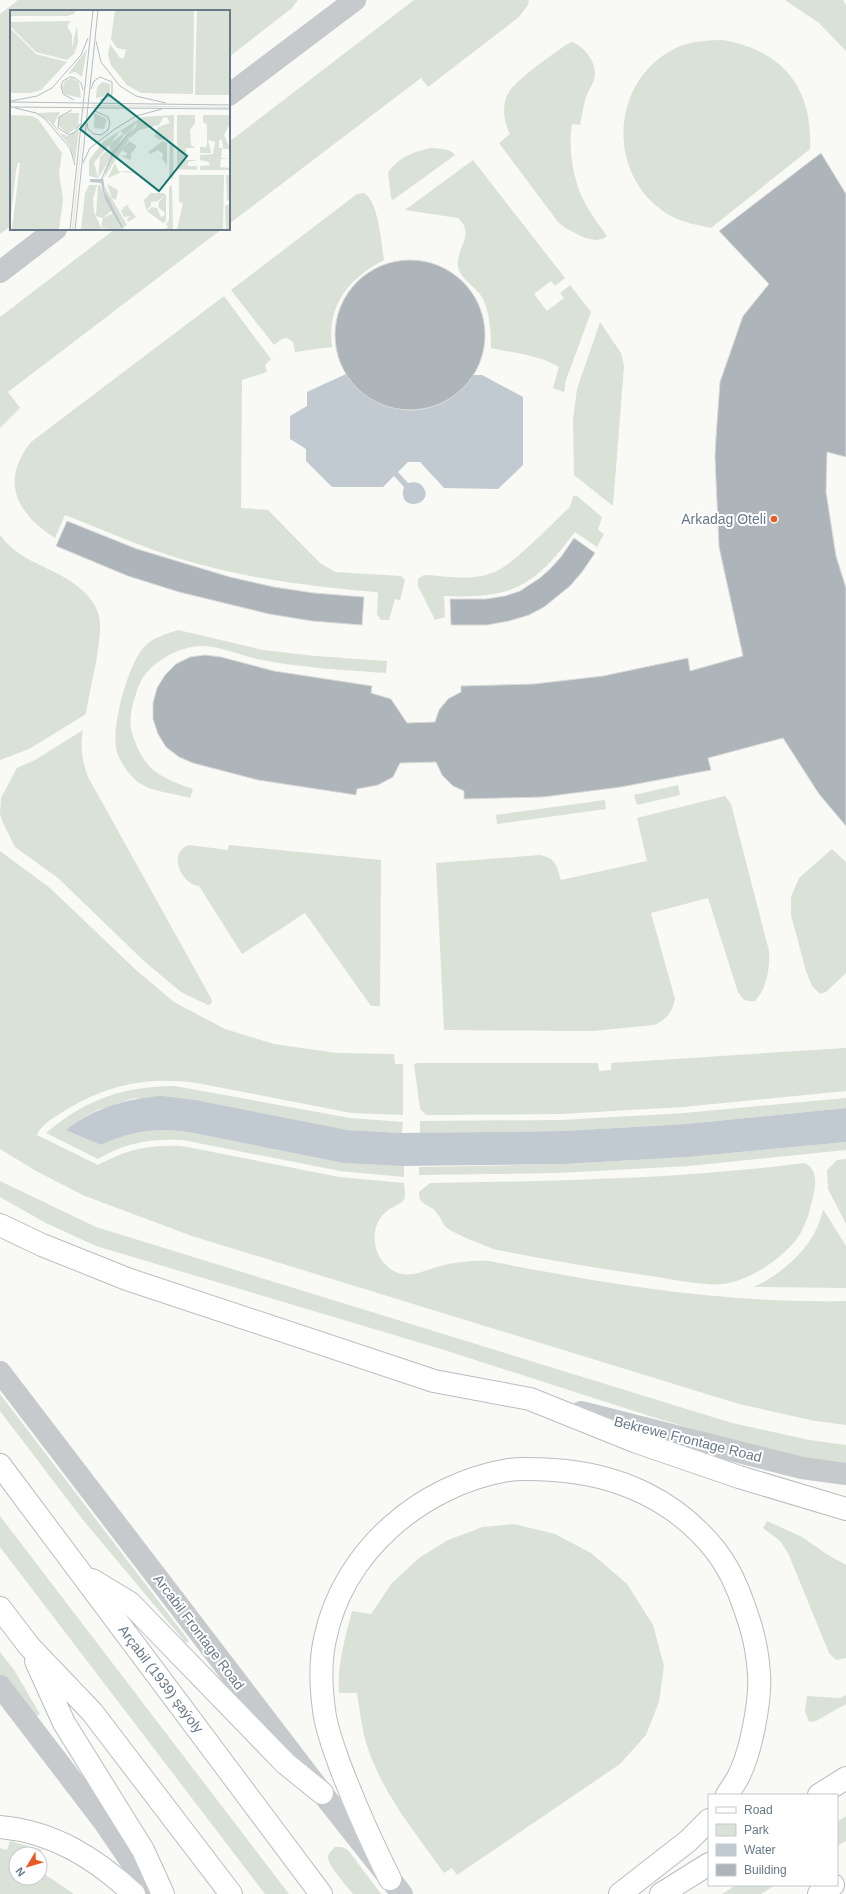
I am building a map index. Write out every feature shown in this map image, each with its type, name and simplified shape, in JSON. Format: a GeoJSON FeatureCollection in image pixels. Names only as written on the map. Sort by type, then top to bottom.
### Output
{"type":"FeatureCollection","features":[{"type":"Feature","properties":{"kind":"main road"},"geometry":{"type":"LineString","coordinates":[[0,1224],[42,1246],[90,1266],[434,1381],[530,1399],[637,1442],[739,1477],[846,1509]]}},
{"type":"Feature","properties":{"kind":"main road","name":"Arçabil (1939) şaýoly"},"geometry":{"type":"LineString","coordinates":[[0,1465],[321,1894]]}},
{"type":"Feature","properties":{"kind":"main road"},"geometry":{"type":"LineString","coordinates":[[397,1888],[350,1792],[329,1736],[324,1707],[322,1670],[324,1640],[333,1613],[354,1567],[387,1529],[406,1514],[434,1497],[472,1480],[492,1474],[510,1470],[537,1468],[568,1471],[620,1482],[680,1514],[717,1552],[741,1595],[753,1636],[759,1676],[756,1712],[750,1745],[741,1772],[728,1794]]}},
{"type":"Feature","properties":{"kind":"main road"},"geometry":{"type":"LineString","coordinates":[[82,1574],[130,1603],[285,1762],[322,1793]]}},
{"type":"Feature","properties":{"kind":"main road"},"geometry":{"type":"LineString","coordinates":[[0,1608],[29,1646],[92,1712],[231,1894]]}},
{"type":"Feature","properties":{"kind":"main road"},"geometry":{"type":"LineString","coordinates":[[29,1646],[64,1722],[143,1850],[163,1894]]}},
{"type":"Feature","properties":{"kind":"main road"},"geometry":{"type":"LineString","coordinates":[[821,1794],[846,1778]]}},
{"type":"Feature","properties":{"kind":"main road"},"geometry":{"type":"LineString","coordinates":[[620,1894],[688,1841],[708,1821]]}},
{"type":"Feature","properties":{"kind":"main road"},"geometry":{"type":"LineString","coordinates":[[0,1827],[42,1834],[78,1850],[122,1882],[134,1894]]}},
{"type":"Feature","properties":{"kind":"main road"},"geometry":{"type":"LineString","coordinates":[[661,1894],[708,1865]]}},
{"type":"Feature","properties":{"kind":"main road"},"geometry":{"type":"LineString","coordinates":[[819,1894],[831,1886]]}},
{"type":"Feature","properties":{"kind":"street"},"geometry":{"type":"LineString","coordinates":[[230,94],[355,0]]}},
{"type":"Feature","properties":{"kind":"street"},"geometry":{"type":"LineString","coordinates":[[0,272],[55,230]]}},
{"type":"Feature","properties":{"kind":"street","name":"Arcabil Frontage Road"},"geometry":{"type":"LineString","coordinates":[[0,1372],[322,1793],[397,1888]]}},
{"type":"Feature","properties":{"kind":"street","name":"Bekrewe Frontage Road"},"geometry":{"type":"LineString","coordinates":[[530,1399],[802,1468],[846,1474]]}},
{"type":"Feature","properties":{"kind":"street"},"geometry":{"type":"LineString","coordinates":[[0,1686],[104,1822],[153,1894]]}},
{"type":"Feature","properties":{"kind":"green space"},"geometry":{"type":"Polygon","coordinates":[[[18,0],[298,0],[292,8],[230,56],[230,10],[10,10],[10,227],[0,234],[0,14],[18,0]]]}},
{"type":"Feature","properties":{"kind":"green space"},"geometry":{"type":"Polygon","coordinates":[[[414,0],[529,0],[528,5],[519,17],[428,87],[421,78],[230,223],[230,141],[414,0]]]}},
{"type":"Feature","properties":{"kind":"green space"},"geometry":{"type":"Polygon","coordinates":[[[785,0],[843,0],[846,5],[846,51],[819,23],[785,0]]]}},
{"type":"Feature","properties":{"kind":"green space"},"geometry":{"type":"Polygon","coordinates":[[[722,40],[743,45],[762,53],[777,63],[790,75],[800,90],[806,108],[810,127],[810,149],[711,228],[673,217],[650,200],[634,179],[626,154],[624,128],[628,102],[640,79],[658,59],[683,45],[702,41],[722,40]]]}},
{"type":"Feature","properties":{"kind":"green space"},"geometry":{"type":"Polygon","coordinates":[[[573,42],[582,48],[590,57],[593,62],[595,74],[594,80],[585,100],[580,125],[572,124],[571,155],[578,186],[586,205],[607,236],[603,239],[595,240],[585,238],[565,228],[558,222],[499,143],[510,134],[506,124],[504,108],[506,97],[513,86],[567,44],[573,42]]]}},
{"type":"Feature","properties":{"kind":"green space"},"geometry":{"type":"Polygon","coordinates":[[[431,148],[447,150],[455,155],[393,200],[391,198],[388,172],[397,162],[402,159],[419,151],[431,148]]]}},
{"type":"Feature","properties":{"kind":"green space"},"geometry":{"type":"Polygon","coordinates":[[[473,160],[565,278],[555,286],[551,281],[534,294],[547,311],[564,298],[560,293],[570,285],[591,312],[566,380],[564,392],[553,388],[559,367],[534,357],[491,348],[490,322],[485,303],[479,293],[464,278],[459,270],[458,259],[464,241],[465,230],[463,224],[458,218],[405,210],[473,160]]]}},
{"type":"Feature","properties":{"kind":"green space"},"geometry":{"type":"Polygon","coordinates":[[[364,193],[373,205],[376,214],[384,260],[371,267],[360,276],[350,285],[343,295],[333,318],[331,332],[332,347],[295,352],[293,342],[287,338],[282,339],[274,345],[231,290],[357,194],[364,193]]]}},
{"type":"Feature","properties":{"kind":"green space"},"geometry":{"type":"Polygon","coordinates":[[[114,230],[221,230],[8,392],[20,408],[0,428],[0,317],[114,230]]]}},
{"type":"Feature","properties":{"kind":"green space"},"geometry":{"type":"Polygon","coordinates":[[[224,296],[271,359],[265,365],[267,372],[242,380],[241,508],[268,510],[320,563],[335,572],[401,576],[405,580],[400,600],[395,599],[389,620],[381,620],[377,614],[378,593],[376,592],[279,581],[208,567],[154,550],[65,515],[55,538],[30,518],[22,507],[17,495],[15,483],[16,470],[22,456],[31,442],[224,296]]]}},
{"type":"Feature","properties":{"kind":"green space"},"geometry":{"type":"Polygon","coordinates":[[[600,322],[621,353],[624,366],[613,506],[574,475],[573,420],[577,389],[600,322]]]}},
{"type":"Feature","properties":{"kind":"green space"},"geometry":{"type":"Polygon","coordinates":[[[573,496],[577,496],[602,517],[598,530],[604,534],[597,547],[575,532],[547,565],[534,577],[505,591],[488,595],[444,596],[445,617],[435,620],[418,586],[418,579],[424,575],[476,577],[501,569],[511,562],[570,507],[573,496]]]}},
{"type":"Feature","properties":{"kind":"green space"},"geometry":{"type":"Polygon","coordinates":[[[0,535],[17,552],[68,579],[83,591],[95,606],[100,623],[100,633],[86,714],[29,749],[0,760],[0,535]]]}},
{"type":"Feature","properties":{"kind":"green space"},"geometry":{"type":"Polygon","coordinates":[[[178,630],[263,650],[315,656],[387,661],[386,673],[277,663],[208,646],[183,649],[165,657],[150,669],[139,685],[131,712],[131,728],[137,746],[147,764],[161,776],[193,789],[190,798],[149,788],[138,782],[128,772],[120,760],[115,742],[118,713],[132,666],[145,646],[152,640],[178,630]]]}},
{"type":"Feature","properties":{"kind":"green space"},"geometry":{"type":"Polygon","coordinates":[[[83,730],[82,754],[88,777],[212,1000],[211,1004],[208,1005],[181,992],[144,961],[58,878],[15,847],[3,823],[0,814],[1,798],[17,768],[35,760],[83,730]]]}},
{"type":"Feature","properties":{"kind":"green space"},"geometry":{"type":"Polygon","coordinates":[[[678,785],[680,795],[637,805],[634,795],[678,785]]]}},
{"type":"Feature","properties":{"kind":"green space"},"geometry":{"type":"Polygon","coordinates":[[[725,796],[731,804],[769,951],[767,978],[759,996],[755,1001],[745,1000],[738,992],[708,898],[651,913],[675,999],[668,1015],[654,1025],[593,1031],[444,1030],[436,863],[540,855],[550,858],[555,863],[561,880],[647,861],[637,818],[725,796]]]}},
{"type":"Feature","properties":{"kind":"green space"},"geometry":{"type":"Polygon","coordinates":[[[605,800],[606,809],[497,824],[496,815],[605,800]]]}},
{"type":"Feature","properties":{"kind":"green space"},"geometry":{"type":"Polygon","coordinates":[[[189,845],[228,850],[229,845],[381,860],[380,1006],[371,1006],[305,913],[242,954],[199,886],[192,884],[182,874],[178,861],[179,854],[182,849],[189,845]]]}},
{"type":"Feature","properties":{"kind":"green space"},"geometry":{"type":"Polygon","coordinates":[[[832,849],[846,862],[846,973],[826,992],[820,994],[812,986],[806,971],[791,915],[791,897],[799,878],[832,849]]]}},
{"type":"Feature","properties":{"kind":"green space"},"geometry":{"type":"Polygon","coordinates":[[[0,851],[50,888],[136,970],[174,1002],[225,1029],[274,1044],[337,1053],[394,1054],[395,1064],[403,1064],[403,1115],[351,1113],[197,1083],[160,1081],[143,1082],[110,1089],[77,1103],[44,1125],[37,1135],[98,1165],[119,1155],[138,1149],[158,1146],[182,1146],[339,1177],[404,1183],[405,1195],[403,1201],[382,1216],[378,1222],[375,1236],[375,1243],[380,1257],[384,1263],[397,1273],[418,1273],[458,1262],[489,1261],[622,1285],[666,1291],[756,1299],[846,1301],[846,1425],[815,1421],[739,1404],[192,1236],[85,1196],[36,1171],[0,1149],[0,851]]]}},
{"type":"Feature","properties":{"kind":"green space"},"geometry":{"type":"Polygon","coordinates":[[[846,1048],[846,1091],[683,1107],[561,1114],[426,1115],[420,1109],[414,1064],[598,1063],[599,1071],[611,1070],[611,1063],[846,1048]]]}},
{"type":"Feature","properties":{"kind":"green space"},"geometry":{"type":"Polygon","coordinates":[[[175,1086],[350,1118],[403,1122],[402,1133],[347,1130],[135,1098],[97,1110],[67,1129],[101,1145],[123,1136],[143,1132],[164,1130],[188,1132],[343,1163],[404,1166],[404,1177],[340,1171],[183,1140],[149,1141],[129,1145],[98,1159],[46,1133],[76,1111],[106,1097],[138,1089],[175,1086]]]}},
{"type":"Feature","properties":{"kind":"green space"},"geometry":{"type":"Polygon","coordinates":[[[846,1098],[846,1108],[686,1124],[563,1131],[420,1133],[420,1121],[561,1120],[684,1113],[846,1098]]]}},
{"type":"Feature","properties":{"kind":"green space"},"geometry":{"type":"Polygon","coordinates":[[[846,1142],[846,1150],[689,1166],[558,1173],[419,1175],[419,1167],[565,1164],[688,1157],[846,1142]]]}},
{"type":"Feature","properties":{"kind":"green space"},"geometry":{"type":"Polygon","coordinates":[[[846,1159],[846,1224],[828,1189],[827,1170],[837,1160],[846,1159]]]}},
{"type":"Feature","properties":{"kind":"green space"},"geometry":{"type":"Polygon","coordinates":[[[804,1163],[809,1165],[814,1173],[814,1192],[805,1225],[794,1243],[776,1259],[755,1273],[733,1282],[723,1284],[681,1281],[493,1249],[459,1235],[447,1228],[437,1213],[423,1203],[419,1196],[419,1192],[430,1183],[571,1180],[664,1176],[711,1173],[804,1163]]]}},
{"type":"Feature","properties":{"kind":"green space"},"geometry":{"type":"Polygon","coordinates":[[[0,1181],[96,1227],[732,1423],[809,1440],[846,1445],[846,1464],[807,1459],[733,1441],[656,1418],[441,1349],[96,1246],[46,1223],[0,1197],[0,1181]]]}},
{"type":"Feature","properties":{"kind":"green space"},"geometry":{"type":"Polygon","coordinates":[[[823,1209],[846,1246],[846,1288],[754,1287],[777,1274],[798,1256],[814,1234],[820,1222],[823,1209]]]}},
{"type":"Feature","properties":{"kind":"green space"},"geometry":{"type":"Polygon","coordinates":[[[0,1394],[189,1641],[186,1643],[83,1520],[0,1411],[0,1394]]]}},
{"type":"Feature","properties":{"kind":"green space"},"geometry":{"type":"Polygon","coordinates":[[[0,1516],[289,1894],[265,1894],[0,1547],[0,1516]]]}},
{"type":"Feature","properties":{"kind":"green space"},"geometry":{"type":"Polygon","coordinates":[[[767,1521],[802,1537],[828,1555],[846,1565],[846,1658],[836,1660],[829,1653],[788,1553],[780,1541],[763,1528],[767,1521]]]}},
{"type":"Feature","properties":{"kind":"green space"},"geometry":{"type":"Polygon","coordinates":[[[514,1524],[555,1534],[591,1553],[627,1584],[653,1625],[664,1666],[659,1702],[646,1735],[620,1764],[457,1875],[452,1868],[444,1873],[409,1825],[378,1773],[364,1735],[357,1693],[339,1693],[339,1672],[342,1652],[352,1611],[371,1614],[392,1583],[419,1558],[448,1540],[483,1527],[514,1524]]]}},
{"type":"Feature","properties":{"kind":"green space"},"geometry":{"type":"Polygon","coordinates":[[[0,1652],[14,1670],[40,1714],[34,1718],[0,1674],[0,1652]]]}},
{"type":"Feature","properties":{"kind":"green space"},"geometry":{"type":"Polygon","coordinates":[[[846,1695],[846,1704],[816,1721],[809,1722],[805,1711],[807,1696],[840,1698],[846,1695]]]}},
{"type":"Feature","properties":{"kind":"green space"},"geometry":{"type":"Polygon","coordinates":[[[846,1816],[846,1841],[838,1845],[838,1821],[846,1816]]]}},
{"type":"Feature","properties":{"kind":"green space"},"geometry":{"type":"Polygon","coordinates":[[[10,1841],[28,1846],[8,1846],[10,1841]]]}},
{"type":"Feature","properties":{"kind":"green space"},"geometry":{"type":"Polygon","coordinates":[[[8,1847],[8,1886],[48,1886],[48,1876],[74,1894],[0,1894],[0,1848],[7,1850],[8,1847]]]}},
{"type":"Feature","properties":{"kind":"green space"},"geometry":{"type":"Polygon","coordinates":[[[335,1847],[342,1847],[348,1850],[381,1894],[353,1894],[334,1871],[329,1861],[329,1854],[335,1847]]]}},
{"type":"Feature","properties":{"kind":"green space"},"geometry":{"type":"Polygon","coordinates":[[[734,1886],[773,1886],[761,1894],[722,1894],[734,1886]]]}},
{"type":"Feature","properties":{"kind":"water"},"geometry":{"type":"Polygon","coordinates":[[[346,374],[360,390],[375,401],[392,408],[410,410],[427,408],[444,402],[460,391],[473,375],[482,375],[523,397],[523,465],[498,489],[444,488],[420,462],[408,462],[398,472],[408,483],[414,482],[420,484],[426,493],[421,502],[415,504],[410,504],[405,501],[403,495],[404,487],[394,476],[383,487],[332,487],[306,461],[306,449],[290,439],[290,416],[307,406],[307,392],[346,374]]]}},
{"type":"Feature","properties":{"kind":"water"},"geometry":{"type":"Polygon","coordinates":[[[162,1096],[195,1100],[347,1130],[402,1133],[563,1131],[686,1124],[846,1108],[846,1142],[688,1157],[565,1164],[401,1166],[343,1163],[188,1132],[164,1130],[123,1136],[101,1145],[66,1130],[88,1115],[111,1106],[136,1099],[162,1096]]]}},
{"type":"Feature","properties":{"kind":"building","name":"Arkadag Oteli"},"geometry":{"type":"Polygon","coordinates":[[[821,153],[846,194],[846,457],[827,452],[826,492],[836,556],[846,588],[846,826],[819,794],[783,738],[708,758],[711,770],[621,787],[543,797],[464,799],[464,791],[453,786],[442,775],[436,762],[400,763],[393,777],[378,785],[357,789],[356,795],[258,780],[193,763],[179,757],[166,747],[158,734],[153,719],[153,703],[157,688],[165,675],[176,664],[190,657],[205,655],[221,657],[274,671],[372,686],[371,693],[391,699],[407,723],[435,722],[439,710],[448,699],[461,692],[461,686],[534,684],[603,676],[688,658],[690,671],[743,656],[719,547],[715,457],[716,437],[720,382],[743,316],[769,284],[719,231],[821,153]]]}},
{"type":"Feature","properties":{"kind":"building"},"geometry":{"type":"Polygon","coordinates":[[[410,260],[439,266],[463,282],[479,306],[485,335],[479,364],[463,388],[439,404],[410,410],[381,404],[357,388],[341,364],[335,335],[341,306],[357,282],[381,266],[410,260]]]}},
{"type":"Feature","properties":{"kind":"building"},"geometry":{"type":"Polygon","coordinates":[[[67,521],[137,549],[230,577],[274,587],[314,593],[364,597],[362,625],[312,621],[269,614],[179,592],[128,576],[56,546],[67,521]]]}},
{"type":"Feature","properties":{"kind":"building"},"geometry":{"type":"Polygon","coordinates":[[[574,538],[595,553],[570,586],[544,607],[529,615],[509,621],[487,625],[451,625],[450,599],[486,599],[505,596],[520,591],[540,578],[551,568],[561,557],[574,538]]]}},
{"type":"Feature","properties":{"kind":"place","name":"Arkadag Oteli"},"geometry":{"type":"Point","coordinates":[774,519]}}]}
